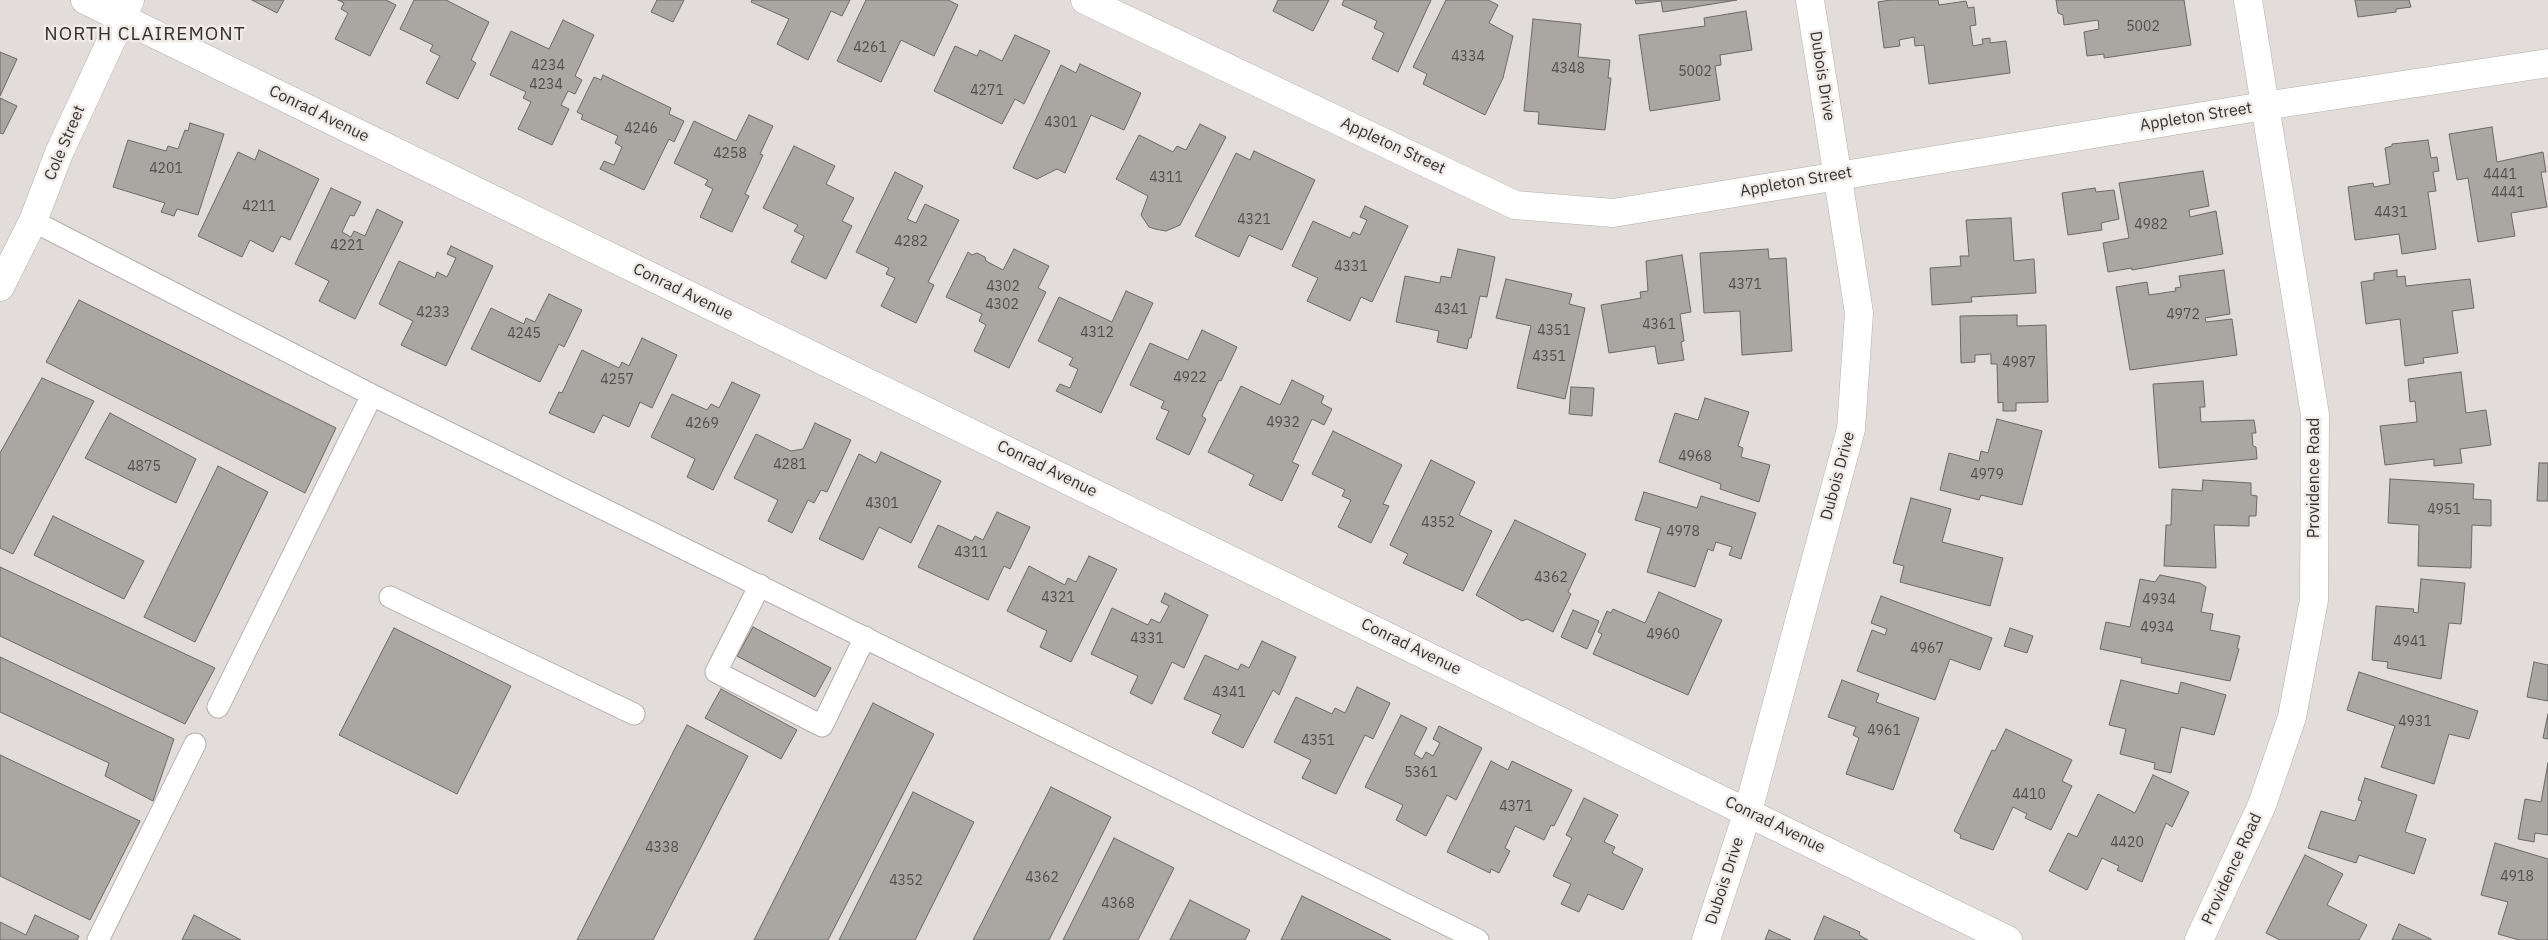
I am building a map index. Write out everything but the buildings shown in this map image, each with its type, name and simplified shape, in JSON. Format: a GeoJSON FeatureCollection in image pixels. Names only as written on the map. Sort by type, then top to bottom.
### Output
{"type":"FeatureCollection","features":[{"type":"Feature","properties":{"kind":"street","name":"Conrad Avenue"},"geometry":{"type":"LineString","coordinates":[[85,0],[126,9],[2008,940]]}},
{"type":"Feature","properties":{"kind":"street","name":"Appleton Street"},"geometry":{"type":"LineString","coordinates":[[1085,0],[1515,205],[1612,213],[2264,106],[2548,63]]}},
{"type":"Feature","properties":{"kind":"street","name":"Dubois Drive"},"geometry":{"type":"LineString","coordinates":[[1706,940],[1748,812],[1851,429],[1859,313],[1810,0]]}},
{"type":"Feature","properties":{"kind":"street","name":"Providence Road"},"geometry":{"type":"LineString","coordinates":[[2199,940],[2262,804],[2292,717],[2314,600],[2316,415],[2248,0]]}},
{"type":"Feature","properties":{"kind":"street","name":"Cole Street"},"geometry":{"type":"LineString","coordinates":[[0,287],[33,221],[59,153],[126,9]]}},
{"type":"Feature","properties":{"kind":"lane"},"geometry":{"type":"LineString","coordinates":[[33,221],[372,395],[1478,940]]}},
{"type":"Feature","properties":{"kind":"lane"},"geometry":{"type":"LineString","coordinates":[[218,707],[372,395]]}},
{"type":"Feature","properties":{"kind":"lane"},"geometry":{"type":"LineString","coordinates":[[760,585],[716,672],[822,726],[865,637]]}},
{"type":"Feature","properties":{"kind":"lane"},"geometry":{"type":"LineString","coordinates":[[390,597],[634,714]]}},
{"type":"Feature","properties":{"kind":"lane"},"geometry":{"type":"LineString","coordinates":[[98,940],[195,744]]}},
{"type":"Feature","properties":{"kind":"district","name":"NORTH CLAIREMONT"},"geometry":{"type":"Point","coordinates":[145,35]}}]}
